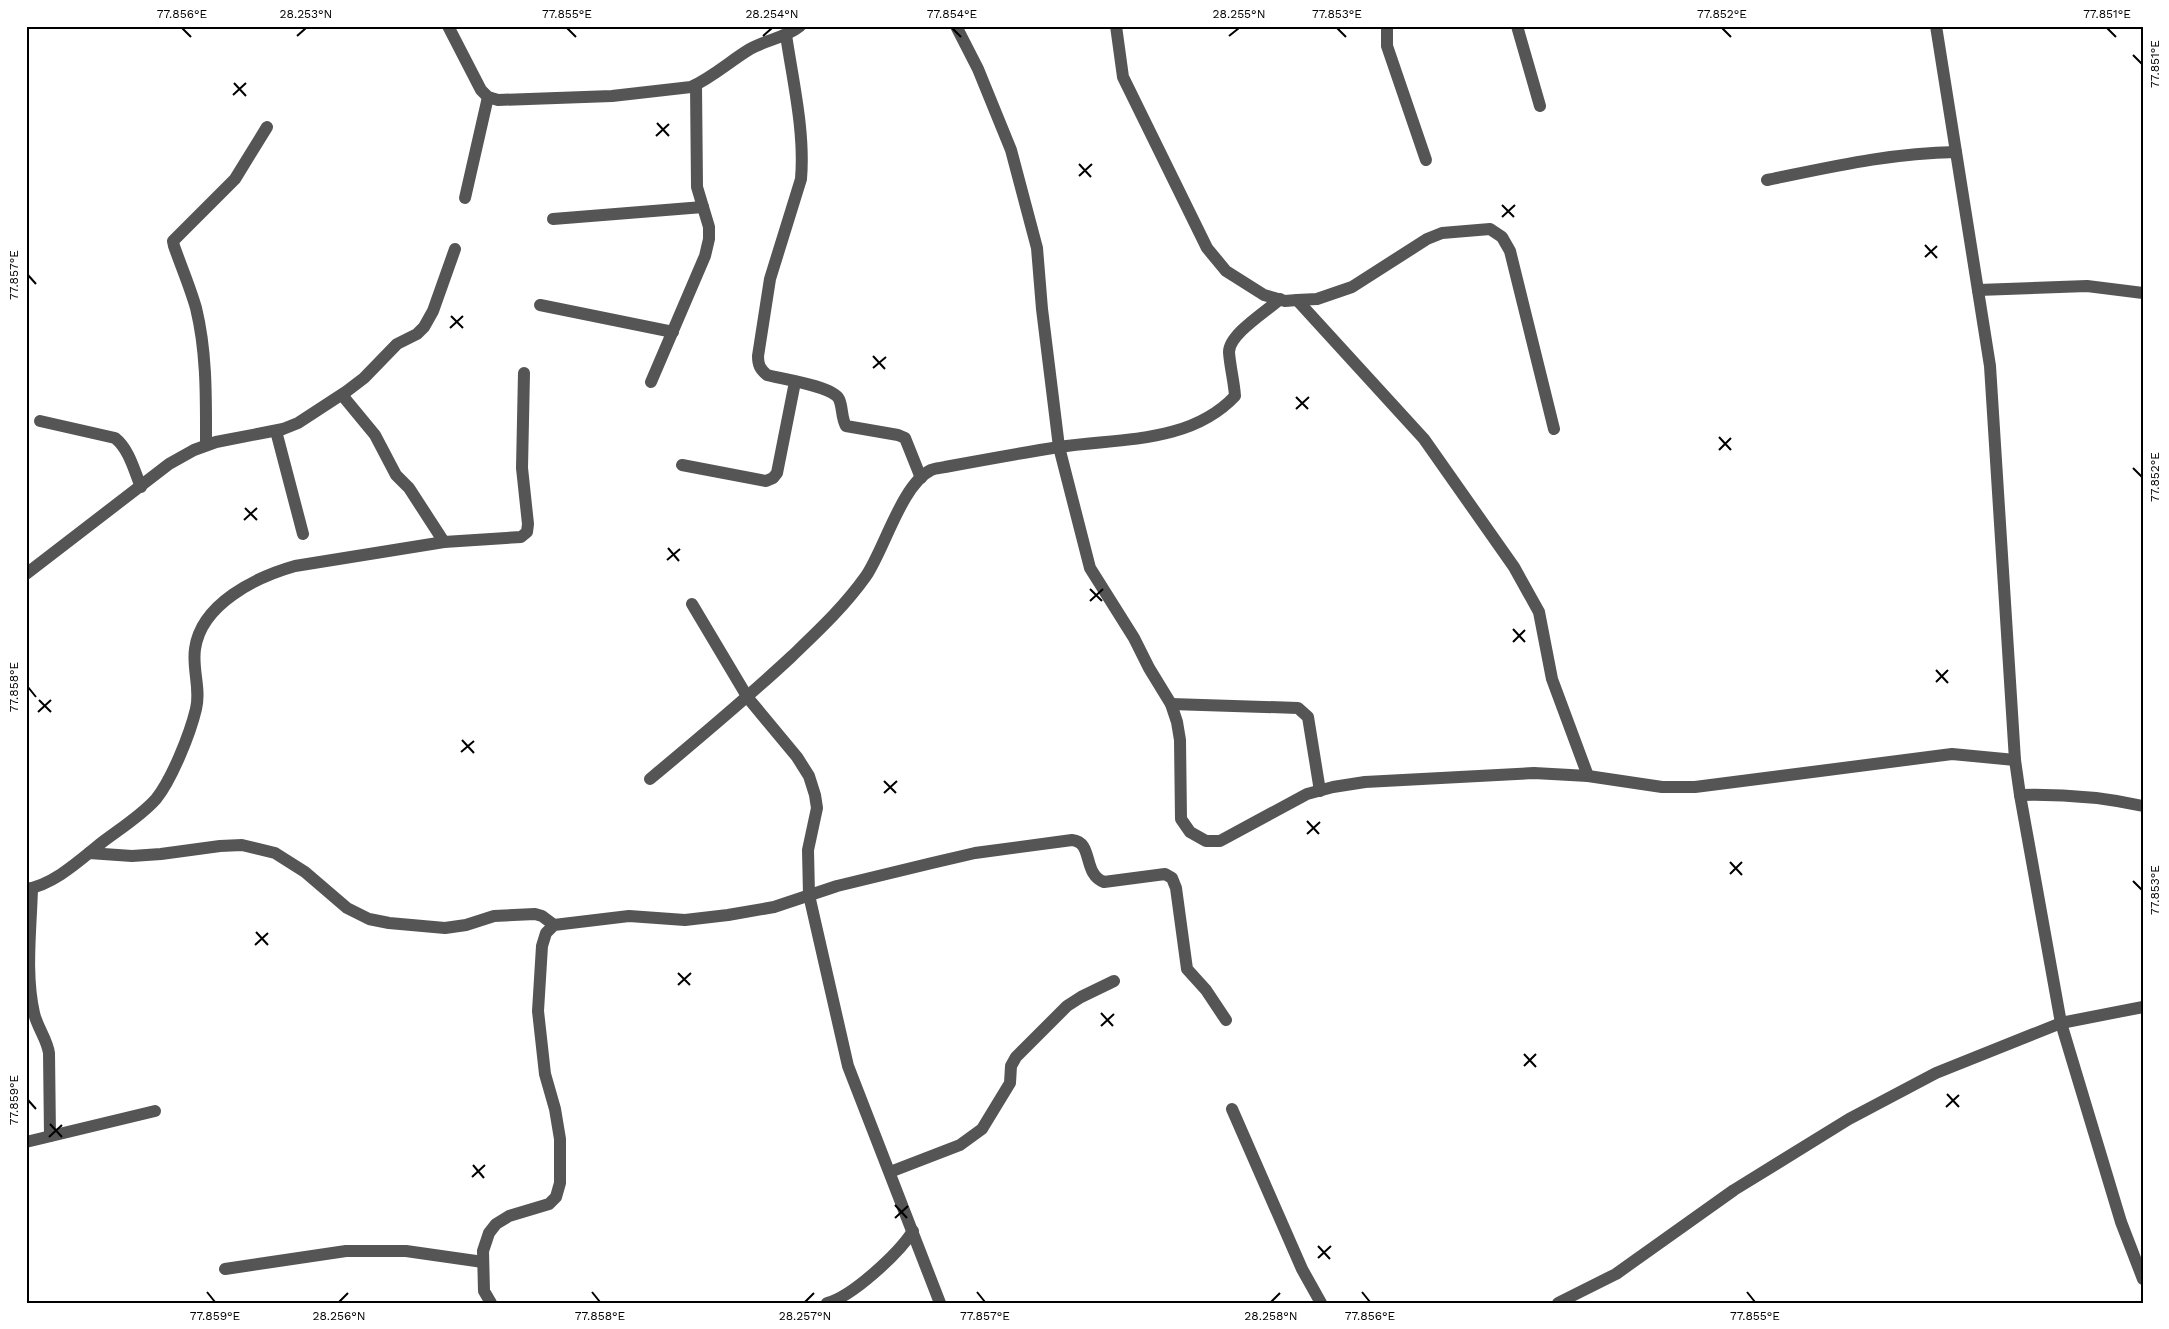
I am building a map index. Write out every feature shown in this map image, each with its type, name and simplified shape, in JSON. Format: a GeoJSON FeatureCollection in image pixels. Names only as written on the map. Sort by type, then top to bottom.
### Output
{"type":"FeatureCollection","features":[{"type":"Feature","properties":{"kind":"street"},"geometry":{"type":"LineString","coordinates":[[448,26],[481,90],[488,97],[498,100],[612,96],[681,89],[696,85],[749,50],[786,35],[800,26]]}},
{"type":"Feature","properties":{"kind":"street"},"geometry":{"type":"LineString","coordinates":[[956,26],[978,69],[1011,150],[1037,248],[1042,308],[1059,447],[1090,568],[1134,638],[1149,668],[1171,704],[1180,740],[1181,819],[1190,832],[1206,841],[1220,841],[1307,794],[1365,782],[1504,774],[1588,776],[1662,787],[1695,787],[1952,754],[2015,760]]}},
{"type":"Feature","properties":{"kind":"street"},"geometry":{"type":"LineString","coordinates":[[1116,26],[1119,59],[1123,77],[1207,248],[1226,271],[1264,295],[1280,299],[1318,299],[1352,287],[1428,239],[1442,233],[1490,229],[1502,238],[1510,250],[1554,429]]}},
{"type":"Feature","properties":{"kind":"street"},"geometry":{"type":"LineString","coordinates":[[1387,26],[1387,46],[1426,160]]}},
{"type":"Feature","properties":{"kind":"street"},"geometry":{"type":"LineString","coordinates":[[1517,26],[1540,106]]}},
{"type":"Feature","properties":{"kind":"street"},"geometry":{"type":"LineString","coordinates":[[1936,26],[1990,366],[2015,760],[2020,795],[2061,1023],[2121,1222],[2143,1279]]}},
{"type":"Feature","properties":{"kind":"street"},"geometry":{"type":"LineString","coordinates":[[786,35],[797,110],[802,167],[801,179],[770,279],[758,356],[761,370],[767,375],[826,389],[839,400],[842,418],[846,426],[898,435],[905,438],[921,478]]}},
{"type":"Feature","properties":{"kind":"street"},"geometry":{"type":"LineString","coordinates":[[651,382],[705,256],[709,239],[709,227],[697,187],[696,85]]}},
{"type":"Feature","properties":{"kind":"street"},"geometry":{"type":"LineString","coordinates":[[465,198],[488,97]]}},
{"type":"Feature","properties":{"kind":"street"},"geometry":{"type":"LineString","coordinates":[[206,445],[205,366],[200,330],[196,307],[173,241],[235,179],[267,127]]}},
{"type":"Feature","properties":{"kind":"street"},"geometry":{"type":"LineString","coordinates":[[1766,180],[1880,158],[1916,153],[1956,152]]}},
{"type":"Feature","properties":{"kind":"street"},"geometry":{"type":"LineString","coordinates":[[553,219],[703,207]]}},
{"type":"Feature","properties":{"kind":"street"},"geometry":{"type":"LineString","coordinates":[[26,574],[169,464],[206,445],[276,431],[298,423],[342,395],[364,378],[397,344],[417,334],[424,328],[455,249]]}},
{"type":"Feature","properties":{"kind":"street"},"geometry":{"type":"LineString","coordinates":[[1978,290],[2087,286],[2143,293]]}},
{"type":"Feature","properties":{"kind":"street"},"geometry":{"type":"LineString","coordinates":[[650,779],[748,698],[849,599],[868,574],[908,493],[930,470],[1059,447],[1163,434],[1198,424],[1234,396],[1229,352],[1230,344],[1238,334],[1280,299]]}},
{"type":"Feature","properties":{"kind":"street"},"geometry":{"type":"LineString","coordinates":[[1297,300],[1424,439],[1514,567],[1539,612],[1552,679],[1588,776]]}},
{"type":"Feature","properties":{"kind":"street"},"geometry":{"type":"LineString","coordinates":[[540,305],[673,332]]}},
{"type":"Feature","properties":{"kind":"street"},"geometry":{"type":"LineString","coordinates":[[50,1136],[50,1053],[48,1044],[34,1014],[31,979],[29,889],[50,881],[89,853],[147,807],[162,789],[182,748],[196,710],[199,696],[195,668],[195,648],[200,631],[209,616],[229,598],[258,580],[295,566],[444,542],[512,538],[521,536],[526,532],[528,524],[522,468],[524,373]]}},
{"type":"Feature","properties":{"kind":"street"},"geometry":{"type":"LineString","coordinates":[[682,465],[766,481],[773,478],[778,473],[795,382]]}},
{"type":"Feature","properties":{"kind":"street"},"geometry":{"type":"LineString","coordinates":[[342,395],[374,435],[396,475],[410,488],[444,542]]}},
{"type":"Feature","properties":{"kind":"street"},"geometry":{"type":"LineString","coordinates":[[40,421],[115,438],[121,443],[126,452],[140,487]]}},
{"type":"Feature","properties":{"kind":"street"},"geometry":{"type":"LineString","coordinates":[[276,431],[303,534]]}},
{"type":"Feature","properties":{"kind":"street"},"geometry":{"type":"LineString","coordinates":[[692,604],[748,698],[797,757],[809,776],[816,795],[817,808],[808,850],[809,895],[848,1066],[940,1303]]}},
{"type":"Feature","properties":{"kind":"street"},"geometry":{"type":"LineString","coordinates":[[1171,704],[1298,708],[1308,717],[1320,791]]}},
{"type":"Feature","properties":{"kind":"street"},"geometry":{"type":"LineString","coordinates":[[2020,795],[2112,799],[2143,806]]}},
{"type":"Feature","properties":{"kind":"street"},"geometry":{"type":"LineString","coordinates":[[488,1301],[484,1291],[483,1251],[489,1233],[496,1224],[509,1216],[549,1204],[556,1197],[560,1183],[560,1139],[555,1109],[545,1074],[538,1011],[542,946],[546,934],[554,925],[629,916],[685,920],[728,916],[774,907],[846,883],[975,853],[1079,840],[1084,846],[1092,874],[1098,880],[1104,882],[1165,874],[1172,878],[1176,888],[1187,969],[1206,990],[1226,1020]]}},
{"type":"Feature","properties":{"kind":"street"},"geometry":{"type":"LineString","coordinates":[[89,853],[132,856],[242,845],[275,853],[305,872],[347,908],[369,919],[389,923],[445,928],[466,925],[494,916],[535,914],[542,916],[554,925]]}},
{"type":"Feature","properties":{"kind":"street"},"geometry":{"type":"LineString","coordinates":[[890,1172],[960,1146],[982,1129],[1010,1083],[1011,1066],[1016,1057],[1067,1006],[1080,997],[1114,981]]}},
{"type":"Feature","properties":{"kind":"street"},"geometry":{"type":"LineString","coordinates":[[1558,1303],[1616,1274],[1734,1190],[1872,1106],[1936,1073],[2061,1023],[2143,1007]]}},
{"type":"Feature","properties":{"kind":"street"},"geometry":{"type":"LineString","coordinates":[[1232,1109],[1302,1268],[1321,1303]]}},
{"type":"Feature","properties":{"kind":"street"},"geometry":{"type":"LineString","coordinates":[[26,1142],[154,1111]]}},
{"type":"Feature","properties":{"kind":"street"},"geometry":{"type":"LineString","coordinates":[[827,1303],[854,1289],[905,1243],[913,1231]]}},
{"type":"Feature","properties":{"kind":"street"},"geometry":{"type":"LineString","coordinates":[[225,1269],[346,1251],[406,1251],[483,1262]]}}]}
